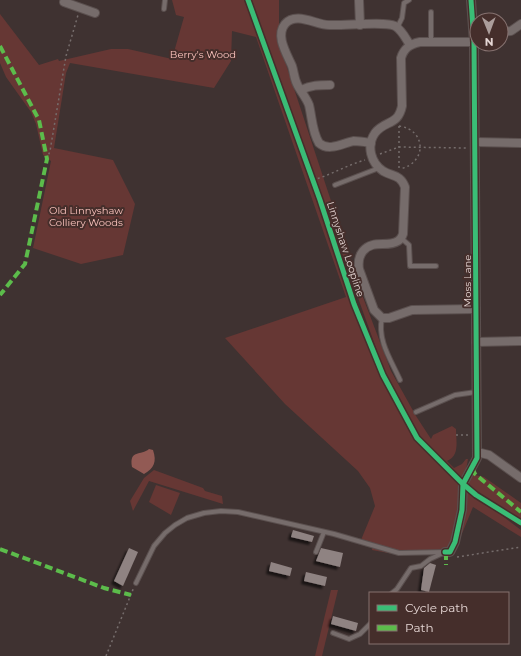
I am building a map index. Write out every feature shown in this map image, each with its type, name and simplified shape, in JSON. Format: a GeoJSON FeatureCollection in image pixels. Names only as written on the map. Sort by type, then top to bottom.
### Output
{"type":"FeatureCollection","features":[{"type":"Feature","properties":{"kind":"street"},"geometry":{"type":"LineString","coordinates":[[353,0],[366,0]]}},
{"type":"Feature","properties":{"kind":"street"},"geometry":{"type":"LineString","coordinates":[[359,0],[360,25]]}},
{"type":"Feature","properties":{"kind":"street","name":"Moss Lane"},"geometry":{"type":"LineString","coordinates":[[471,0],[472,12]]}},
{"type":"Feature","properties":{"kind":"street"},"geometry":{"type":"LineString","coordinates":[[64,2],[78,4],[95,13]]}},
{"type":"Feature","properties":{"kind":"street"},"geometry":{"type":"LineString","coordinates":[[371,143],[359,141],[332,147],[322,146],[317,140],[309,104],[297,84],[282,42],[281,34],[284,25],[288,21],[308,19],[327,25],[394,26],[401,30],[410,45]]}},
{"type":"Feature","properties":{"kind":"street"},"geometry":{"type":"LineString","coordinates":[[509,31],[521,24]]}},
{"type":"Feature","properties":{"kind":"street"},"geometry":{"type":"LineString","coordinates":[[469,42],[420,42],[410,45],[403,52],[401,58],[402,106],[400,113],[397,119],[381,127],[375,134],[371,143],[370,152],[379,168],[398,177],[405,187],[404,228],[401,238],[394,243],[371,245],[364,250],[359,258],[359,269],[374,310],[382,318],[389,318],[412,310],[476,309]]}},
{"type":"Feature","properties":{"kind":"street","name":"Moss Lane"},"geometry":{"type":"LineString","coordinates":[[445,552],[450,552],[455,542],[462,510],[463,484],[475,463],[477,452],[474,52]]}},
{"type":"Feature","properties":{"kind":"street"},"geometry":{"type":"LineString","coordinates":[[301,90],[315,84],[330,85]]}},
{"type":"Feature","properties":{"kind":"street"},"geometry":{"type":"LineString","coordinates":[[475,145],[521,143]]}},
{"type":"Feature","properties":{"kind":"street"},"geometry":{"type":"LineString","coordinates":[[476,342],[521,341]]}},
{"type":"Feature","properties":{"kind":"street"},"geometry":{"type":"LineString","coordinates":[[477,452],[489,456],[521,478]]}},
{"type":"Feature","properties":{"kind":"lane"},"geometry":{"type":"LineString","coordinates":[[164,9],[165,0]]}},
{"type":"Feature","properties":{"kind":"lane"},"geometry":{"type":"LineString","coordinates":[[397,28],[402,18],[404,3],[409,0]]}},
{"type":"Feature","properties":{"kind":"lane"},"geometry":{"type":"LineString","coordinates":[[431,12],[431,42]]}},
{"type":"Feature","properties":{"kind":"lane"},"geometry":{"type":"LineString","coordinates":[[335,184],[379,168]]}},
{"type":"Feature","properties":{"kind":"lane"},"geometry":{"type":"LineString","coordinates":[[401,238],[409,246],[410,266],[436,266]]}},
{"type":"Feature","properties":{"kind":"lane"},"geometry":{"type":"LineString","coordinates":[[382,318],[380,327],[381,339],[400,380]]}},
{"type":"Feature","properties":{"kind":"lane"},"geometry":{"type":"LineString","coordinates":[[416,412],[455,395],[476,392]]}},
{"type":"Feature","properties":{"kind":"lane"},"geometry":{"type":"LineString","coordinates":[[136,583],[154,546],[165,533],[187,518],[204,513],[220,511],[238,512],[324,532],[399,553],[445,552]]}},
{"type":"Feature","properties":{"kind":"lane"},"geometry":{"type":"LineString","coordinates":[[316,552],[324,532]]}},
{"type":"Feature","properties":{"kind":"lane"},"geometry":{"type":"LineString","coordinates":[[393,592],[397,589],[411,568],[421,566],[430,559],[445,552]]}},
{"type":"Feature","properties":{"kind":"lane"},"geometry":{"type":"LineString","coordinates":[[333,633],[349,639],[360,634],[369,625]]}},
{"type":"Feature","properties":{"kind":"path"},"geometry":{"type":"LineString","coordinates":[[47,159],[50,151],[66,56],[78,4]]}},
{"type":"Feature","properties":{"kind":"path"},"geometry":{"type":"LineString","coordinates":[[399,126],[411,130],[416,134],[420,147],[420,154],[416,161],[411,165],[399,170],[399,147],[399,126]]}},
{"type":"Feature","properties":{"kind":"path"},"geometry":{"type":"LineString","coordinates":[[313,180],[327,176],[354,163],[399,147],[475,145]]}},
{"type":"Feature","properties":{"kind":"path"},"geometry":{"type":"LineString","coordinates":[[310,173],[315,187]]}},
{"type":"Feature","properties":{"kind":"path"},"geometry":{"type":"LineString","coordinates":[[456,435],[476,435]]}},
{"type":"Feature","properties":{"kind":"path"},"geometry":{"type":"LineString","coordinates":[[454,557],[521,547]]}},
{"type":"Feature","properties":{"kind":"path"},"geometry":{"type":"LineString","coordinates":[[106,656],[131,595]]}},
{"type":"Feature","properties":{"kind":"green space"},"geometry":{"type":"Polygon","coordinates":[[[172,0],[246,0],[350,296],[381,375],[416,438],[459,483],[521,530],[521,537],[473,507],[454,553],[399,555],[372,550],[373,544],[361,540],[375,506],[370,488],[358,471],[285,404],[225,338],[346,297],[256,37],[232,31],[231,61],[214,88],[70,63],[66,73],[54,148],[113,160],[135,204],[123,255],[81,264],[33,248],[51,161],[43,155],[36,124],[31,112],[6,77],[0,63],[0,14],[39,65],[58,59],[59,61],[111,49],[128,49],[172,59],[184,17],[176,15],[172,0]]]}},
{"type":"Feature","properties":{"kind":"green space"},"geometry":{"type":"Polygon","coordinates":[[[251,0],[279,0],[279,43],[361,292],[391,371],[416,416],[431,439],[433,435],[452,426],[456,429],[456,452],[451,459],[447,461],[454,468],[468,459],[466,470],[461,478],[420,437],[385,373],[251,0]]]}},
{"type":"Feature","properties":{"kind":"green space"},"geometry":{"type":"Polygon","coordinates":[[[154,470],[203,488],[205,491],[222,496],[223,504],[149,481],[133,511],[130,501],[144,478],[154,470]]]}},
{"type":"Feature","properties":{"kind":"green space"},"geometry":{"type":"Polygon","coordinates":[[[471,474],[484,477],[521,503],[521,520],[466,484],[471,474]]]}},
{"type":"Feature","properties":{"kind":"green space"},"geometry":{"type":"Polygon","coordinates":[[[156,485],[180,493],[171,515],[149,502],[156,485]]]}},
{"type":"Feature","properties":{"kind":"green space"},"geometry":{"type":"Polygon","coordinates":[[[331,590],[338,590],[322,656],[315,656],[331,590]]]}},
{"type":"Feature","properties":{"kind":"shaded area"},"geometry":{"type":"Polygon","coordinates":[[[149,449],[153,450],[155,461],[152,467],[144,474],[132,467],[132,458],[134,455],[149,449]]]}},
{"type":"Feature","properties":{"kind":"building"},"geometry":{"type":"Polygon","coordinates":[[[293,530],[314,536],[312,542],[291,537],[293,530]]]}},
{"type":"Feature","properties":{"kind":"building"},"geometry":{"type":"Polygon","coordinates":[[[129,548],[138,552],[123,586],[114,581],[129,548]]]}},
{"type":"Feature","properties":{"kind":"building"},"geometry":{"type":"Polygon","coordinates":[[[321,548],[343,553],[340,567],[316,561],[321,548]]]}},
{"type":"Feature","properties":{"kind":"building"},"geometry":{"type":"Polygon","coordinates":[[[271,562],[292,568],[290,576],[269,571],[271,562]]]}},
{"type":"Feature","properties":{"kind":"building"},"geometry":{"type":"Polygon","coordinates":[[[430,563],[436,565],[429,592],[421,590],[424,568],[430,563]]]}},
{"type":"Feature","properties":{"kind":"building"},"geometry":{"type":"Polygon","coordinates":[[[306,572],[327,577],[325,586],[304,581],[306,572]]]}},
{"type":"Feature","properties":{"kind":"building"},"geometry":{"type":"Polygon","coordinates":[[[333,616],[358,623],[356,631],[331,624],[333,616]]]}},
{"type":"Feature","properties":{"kind":"marked path"},"geometry":{"type":"LineString","coordinates":[[0,46],[39,120],[47,159],[25,264],[0,295]]}},
{"type":"Feature","properties":{"kind":"marked path"},"geometry":{"type":"LineString","coordinates":[[472,468],[475,474],[521,512]]}},
{"type":"Feature","properties":{"kind":"marked path"},"geometry":{"type":"LineString","coordinates":[[0,549],[104,588],[131,595]]}},
{"type":"Feature","properties":{"kind":"marked path"},"geometry":{"type":"LineString","coordinates":[[446,552],[446,565]]}},
{"type":"Feature","properties":{"kind":"cycle path","name":"Linnyshaw Loopline"},"geometry":{"type":"LineString","coordinates":[[248,0],[320,200],[354,304],[383,375],[417,438],[476,495],[521,523]]}},
{"type":"Feature","properties":{"kind":"cycle path"},"geometry":{"type":"LineString","coordinates":[[445,552],[450,552],[455,542],[462,510],[463,484],[477,458],[474,42],[471,0]]}},
{"type":"Feature","properties":{"kind":"park label","name":"Berry's Wood"},"geometry":{"type":"Point","coordinates":[203,54]}},
{"type":"Feature","properties":{"kind":"park label","name":"Old Linnyshaw Colliery Woods"},"geometry":{"type":"Point","coordinates":[86,216]}}]}
